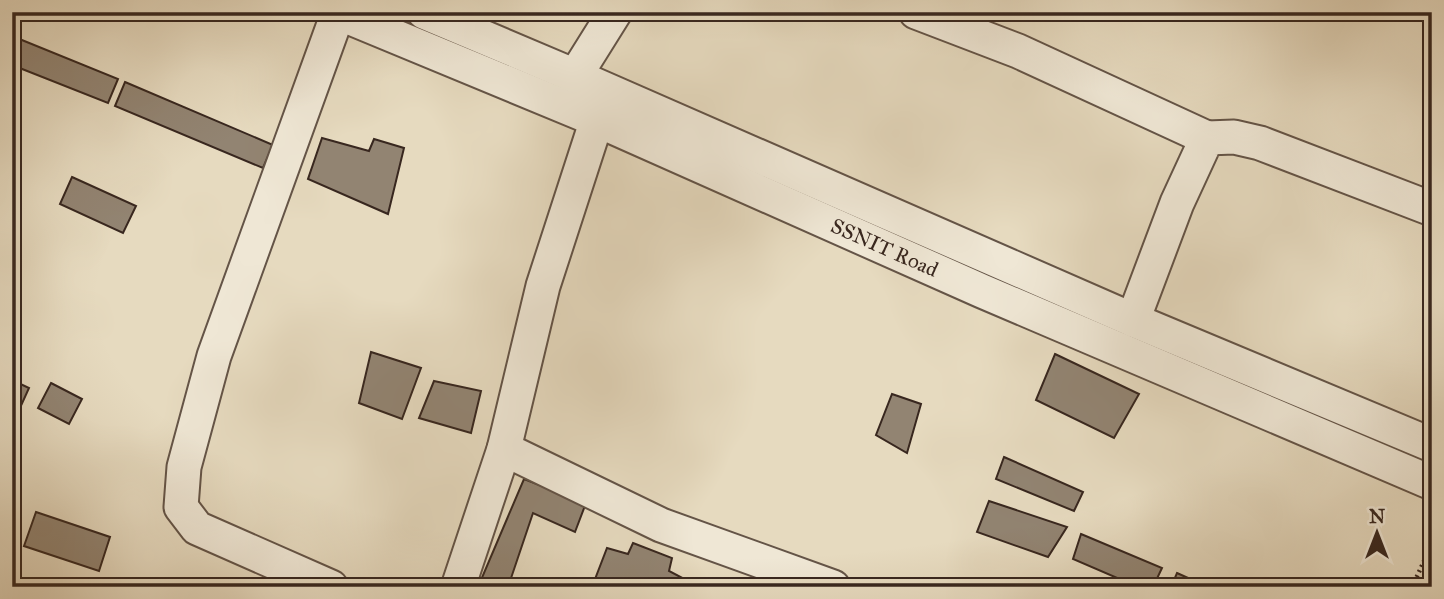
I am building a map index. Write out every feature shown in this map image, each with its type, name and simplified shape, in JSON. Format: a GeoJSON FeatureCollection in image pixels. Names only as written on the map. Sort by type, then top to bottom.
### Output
{"type":"FeatureCollection","features":[{"type":"Feature","properties":{"kind":"street","name":"SSNIT Road"},"geometry":{"type":"LineString","coordinates":[[424,12],[575,75],[602,105]]}},
{"type":"Feature","properties":{"kind":"street"},"geometry":{"type":"LineString","coordinates":[[575,75],[615,12]]}},
{"type":"Feature","properties":{"kind":"street"},"geometry":{"type":"LineString","coordinates":[[916,12],[1018,51],[1207,138],[1234,137],[1260,143],[1432,209]]}},
{"type":"Feature","properties":{"kind":"street","name":"SSNIT Road"},"geometry":{"type":"LineString","coordinates":[[337,13],[602,105],[740,166],[1133,320],[1432,445]]}},
{"type":"Feature","properties":{"kind":"street"},"geometry":{"type":"LineString","coordinates":[[331,587],[197,528],[181,507],[184,467],[214,356],[337,13]]}},
{"type":"Feature","properties":{"kind":"street"},"geometry":{"type":"LineString","coordinates":[[457,587],[504,449],[543,286],[602,105]]}},
{"type":"Feature","properties":{"kind":"street"},"geometry":{"type":"LineString","coordinates":[[1133,320],[1177,203],[1207,138]]}},
{"type":"Feature","properties":{"kind":"street","name":"SSNIT Road"},"geometry":{"type":"LineString","coordinates":[[740,166],[982,291],[1432,483]]}},
{"type":"Feature","properties":{"kind":"street"},"geometry":{"type":"LineString","coordinates":[[504,449],[661,525],[833,587]]}},
{"type":"Feature","properties":{"kind":"path"},"geometry":{"type":"LineString","coordinates":[[1412,587],[1432,544]]}},
{"type":"Feature","properties":{"kind":"building"},"geometry":{"type":"Polygon","coordinates":[[[12,36],[118,79],[108,103],[12,65],[12,36]]]}},
{"type":"Feature","properties":{"kind":"building"},"geometry":{"type":"Polygon","coordinates":[[[125,82],[273,145],[263,168],[115,106],[125,82]]]}},
{"type":"Feature","properties":{"kind":"building"},"geometry":{"type":"Polygon","coordinates":[[[322,138],[369,151],[374,139],[404,148],[388,214],[308,179],[322,138]]]}},
{"type":"Feature","properties":{"kind":"building"},"geometry":{"type":"Polygon","coordinates":[[[72,177],[136,206],[123,233],[60,204],[72,177]]]}},
{"type":"Feature","properties":{"kind":"building"},"geometry":{"type":"Polygon","coordinates":[[[371,352],[421,368],[402,419],[359,403],[371,352]]]}},
{"type":"Feature","properties":{"kind":"building"},"geometry":{"type":"Polygon","coordinates":[[[1055,354],[1139,394],[1114,438],[1036,400],[1055,354]]]}},
{"type":"Feature","properties":{"kind":"building"},"geometry":{"type":"Polygon","coordinates":[[[12,380],[29,388],[20,408],[12,404],[12,380]]]}},
{"type":"Feature","properties":{"kind":"building"},"geometry":{"type":"Polygon","coordinates":[[[434,381],[481,391],[471,433],[419,418],[434,381]]]}},
{"type":"Feature","properties":{"kind":"building"},"geometry":{"type":"Polygon","coordinates":[[[51,383],[82,399],[69,424],[38,408],[51,383]]]}},
{"type":"Feature","properties":{"kind":"building"},"geometry":{"type":"Polygon","coordinates":[[[892,394],[921,404],[907,453],[876,435],[892,394]]]}},
{"type":"Feature","properties":{"kind":"building"},"geometry":{"type":"Polygon","coordinates":[[[1004,457],[1083,492],[1074,511],[996,479],[1004,457]]]}},
{"type":"Feature","properties":{"kind":"building"},"geometry":{"type":"Polygon","coordinates":[[[524,479],[586,503],[575,532],[533,513],[508,587],[478,587],[524,479]]]}},
{"type":"Feature","properties":{"kind":"building"},"geometry":{"type":"Polygon","coordinates":[[[989,501],[1067,527],[1048,557],[977,532],[989,501]]]}},
{"type":"Feature","properties":{"kind":"building"},"geometry":{"type":"Polygon","coordinates":[[[36,512],[110,537],[99,571],[24,546],[36,512]]]}},
{"type":"Feature","properties":{"kind":"building"},"geometry":{"type":"Polygon","coordinates":[[[1081,534],[1162,568],[1153,587],[1138,587],[1073,559],[1081,534]]]}},
{"type":"Feature","properties":{"kind":"building"},"geometry":{"type":"Polygon","coordinates":[[[633,543],[672,558],[669,571],[690,582],[688,587],[592,587],[607,548],[628,554],[633,543]]]}},
{"type":"Feature","properties":{"kind":"building"},"geometry":{"type":"Polygon","coordinates":[[[1177,573],[1208,587],[1171,587],[1177,573]]]}}]}
